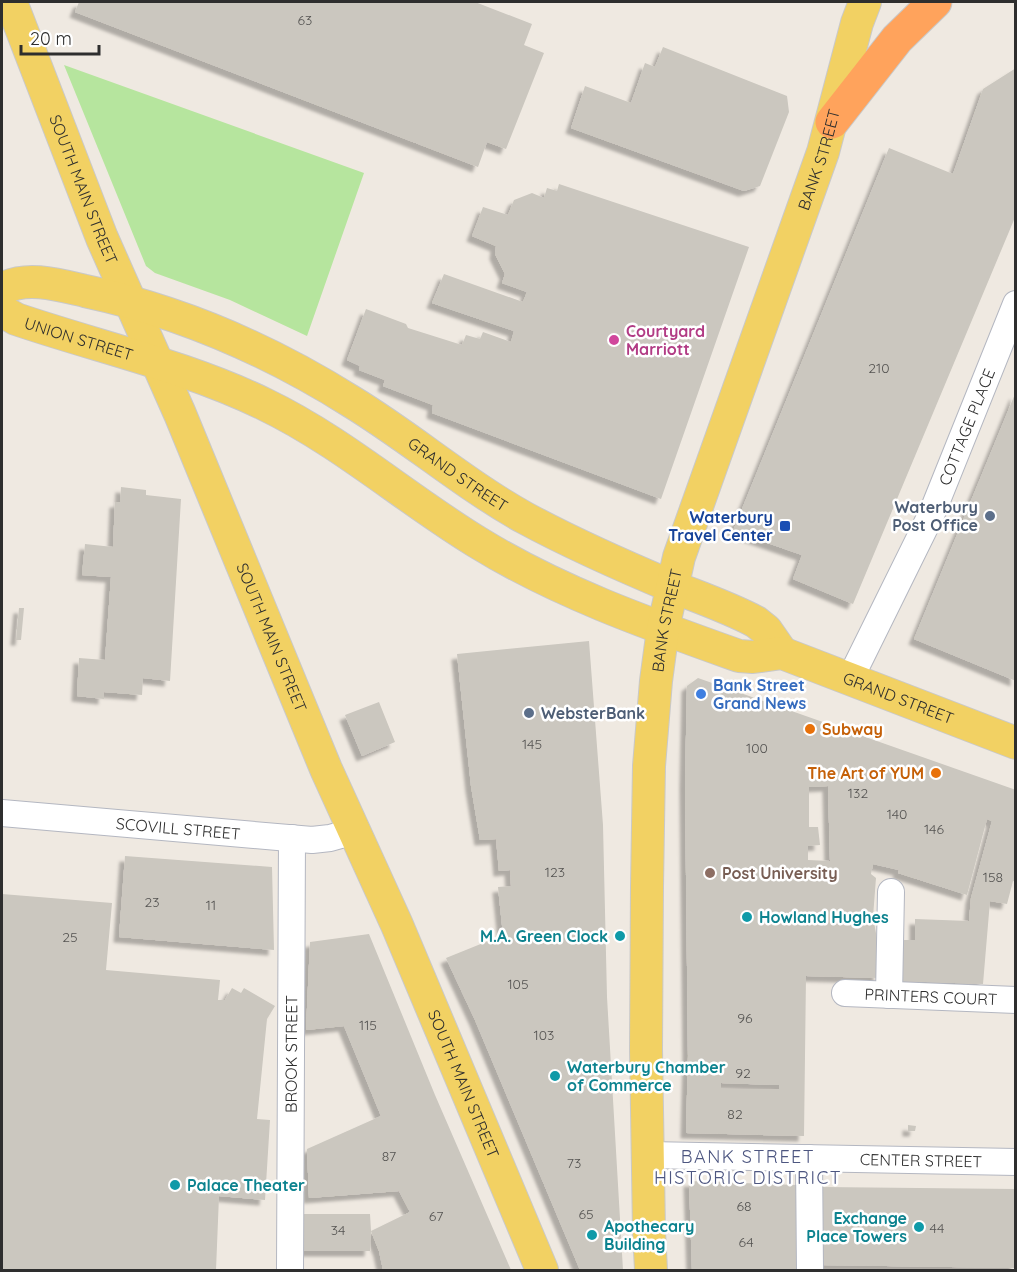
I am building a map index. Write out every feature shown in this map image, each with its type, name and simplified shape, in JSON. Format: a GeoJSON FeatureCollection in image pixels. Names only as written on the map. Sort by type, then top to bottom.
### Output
{"type":"FeatureCollection","features":[{"type":"Feature","properties":{"kind":"highway"},"geometry":{"type":"LineString","coordinates":[[871,72],[912,2]]}},
{"type":"Feature","properties":{"kind":"highway"},"geometry":{"type":"LineString","coordinates":[[832,122],[897,39],[935,2]]}},
{"type":"Feature","properties":{"kind":"main road","name":"SOUTH MAIN STREET"},"geometry":{"type":"LineString","coordinates":[[11,2],[129,301],[158,364],[306,721],[397,925],[542,1270]]}},
{"type":"Feature","properties":{"kind":"main road","name":"BANK STREET"},"geometry":{"type":"LineString","coordinates":[[651,1270],[646,1037],[649,766],[663,629],[679,557],[832,122],[848,55],[865,2]]}},
{"type":"Feature","properties":{"kind":"main road"},"geometry":{"type":"LineString","coordinates":[[2,289],[17,283],[38,283],[83,290],[129,301]]}},
{"type":"Feature","properties":{"kind":"main road","name":"GRAND STREET"},"geometry":{"type":"LineString","coordinates":[[129,301],[215,332],[277,360],[352,402],[476,488],[518,513],[602,556],[756,622],[766,630],[782,652],[1016,743]]}},
{"type":"Feature","properties":{"kind":"main road","name":"UNION STREET"},"geometry":{"type":"LineString","coordinates":[[2,311],[16,320],[158,364]]}},
{"type":"Feature","properties":{"kind":"main road"},"geometry":{"type":"LineString","coordinates":[[158,364],[221,385],[287,416],[323,436],[420,505],[488,548],[555,584],[663,629],[739,656],[753,657],[782,652]]}},
{"type":"Feature","properties":{"kind":"street","name":"COTTAGE PLACE"},"geometry":{"type":"LineString","coordinates":[[850,679],[932,513],[1016,304]]}},
{"type":"Feature","properties":{"kind":"street","name":"SCOVILL STREET"},"geometry":{"type":"LineString","coordinates":[[2,813],[320,840],[355,831]]}},
{"type":"Feature","properties":{"kind":"street","name":"BROOK STREET"},"geometry":{"type":"LineString","coordinates":[[290,1270],[292,838]]}},
{"type":"Feature","properties":{"kind":"street"},"geometry":{"type":"LineString","coordinates":[[889,995],[891,892]]}},
{"type":"Feature","properties":{"kind":"street","name":"PRINTERS COURT"},"geometry":{"type":"LineString","coordinates":[[845,993],[1016,1000]]}},
{"type":"Feature","properties":{"kind":"street","name":"CENTER STREET"},"geometry":{"type":"LineString","coordinates":[[648,1155],[1016,1162]]}},
{"type":"Feature","properties":{"kind":"street"},"geometry":{"type":"LineString","coordinates":[[809,1158],[810,1270]]}},
{"type":"Feature","properties":{"kind":"green space"},"geometry":{"type":"Polygon","coordinates":[[[64,65],[364,173],[307,336],[230,300],[155,273],[146,266],[64,65]]]}},
{"type":"Feature","properties":{"kind":"building"},"geometry":{"type":"Polygon","coordinates":[[[79,2],[475,2],[532,24],[524,45],[544,53],[506,149],[487,142],[478,167],[75,12],[79,2]]]}},
{"type":"Feature","properties":{"kind":"building"},"geometry":{"type":"Polygon","coordinates":[[[663,47],[787,96],[789,112],[760,186],[744,191],[571,128],[585,86],[631,103],[645,63],[655,67],[663,47]]]}},
{"type":"Feature","properties":{"kind":"building"},"geometry":{"type":"Polygon","coordinates":[[[1016,68],[1016,215],[853,604],[793,579],[802,555],[733,531],[889,148],[953,174],[983,89],[1016,68]]]}},
{"type":"Feature","properties":{"kind":"building","name":"Courtyard Marriott"},"geometry":{"type":"Polygon","coordinates":[[[559,184],[749,247],[661,499],[432,413],[433,405],[383,386],[385,380],[359,370],[360,366],[347,360],[366,309],[406,324],[408,328],[462,345],[466,335],[480,339],[483,332],[511,342],[514,331],[432,303],[444,274],[523,302],[527,292],[502,283],[505,274],[495,254],[496,246],[472,236],[483,207],[508,215],[514,200],[532,193],[544,198],[547,188],[557,191],[559,184]]]}},
{"type":"Feature","properties":{"kind":"building","name":"Waterbury Post Office"},"geometry":{"type":"Polygon","coordinates":[[[1016,394],[1016,681],[914,639],[1016,394]]]}},
{"type":"Feature","properties":{"kind":"building"},"geometry":{"type":"Polygon","coordinates":[[[121,487],[146,490],[146,495],[181,499],[170,681],[143,678],[142,695],[104,692],[104,699],[77,696],[79,658],[105,660],[111,577],[82,575],[85,544],[113,547],[115,502],[120,502],[121,487]]]}},
{"type":"Feature","properties":{"kind":"building"},"geometry":{"type":"Polygon","coordinates":[[[19,608],[24,608],[21,640],[16,640],[19,608]]]}},
{"type":"Feature","properties":{"kind":"building"},"geometry":{"type":"Polygon","coordinates":[[[589,641],[603,825],[607,997],[623,1270],[580,1270],[475,1020],[446,958],[503,935],[498,887],[511,886],[510,870],[499,871],[496,839],[480,840],[471,786],[457,654],[589,641]]]}},
{"type":"Feature","properties":{"kind":"building"},"geometry":{"type":"Polygon","coordinates":[[[698,678],[1016,790],[1016,882],[1013,881],[1007,904],[990,901],[983,984],[898,981],[897,940],[915,940],[915,919],[969,921],[971,898],[992,821],[987,819],[967,895],[898,873],[899,870],[873,864],[871,874],[876,878],[873,917],[878,944],[879,978],[806,976],[804,1136],[686,1133],[688,1056],[685,784],[687,686],[698,678]],[[828,786],[809,787],[809,827],[818,827],[820,845],[808,846],[808,860],[830,861],[828,786]],[[721,1083],[721,1089],[779,1089],[779,1085],[721,1083]]]}},
{"type":"Feature","properties":{"kind":"building"},"geometry":{"type":"Polygon","coordinates":[[[379,702],[395,742],[362,756],[345,715],[379,702]]]}},
{"type":"Feature","properties":{"kind":"building"},"geometry":{"type":"Polygon","coordinates":[[[125,856],[272,867],[274,950],[119,937],[125,856]]]}},
{"type":"Feature","properties":{"kind":"building"},"geometry":{"type":"Polygon","coordinates":[[[2,894],[112,903],[106,970],[220,980],[218,1000],[225,1000],[232,988],[241,993],[244,988],[275,1006],[267,1019],[257,1119],[270,1120],[265,1200],[219,1196],[216,1270],[2,1270],[2,894]]]}},
{"type":"Feature","properties":{"kind":"building"},"geometry":{"type":"Polygon","coordinates":[[[369,934],[435,1095],[511,1270],[383,1270],[371,1231],[410,1212],[399,1191],[309,1198],[307,1149],[381,1116],[344,1026],[306,1030],[310,942],[369,934]]]}},
{"type":"Feature","properties":{"kind":"building"},"geometry":{"type":"Polygon","coordinates":[[[908,1125],[916,1126],[915,1131],[908,1131],[908,1125]]]}},
{"type":"Feature","properties":{"kind":"building"},"geometry":{"type":"Polygon","coordinates":[[[689,1181],[797,1185],[799,1270],[692,1270],[689,1181]]]}},
{"type":"Feature","properties":{"kind":"building","name":"Exchange Place Towers"},"geometry":{"type":"Polygon","coordinates":[[[822,1187],[1016,1189],[1016,1268],[821,1265],[822,1187]]]}},
{"type":"Feature","properties":{"kind":"building"},"geometry":{"type":"Polygon","coordinates":[[[304,1214],[370,1214],[370,1251],[304,1251],[304,1214]]]}},
{"type":"Feature","properties":{"kind":"place","name":"Courtyard Marriott"},"geometry":{"type":"Point","coordinates":[614,340]}},
{"type":"Feature","properties":{"kind":"place","name":"Waterbury Post Office"},"geometry":{"type":"Point","coordinates":[990,516]}},
{"type":"Feature","properties":{"kind":"place","name":"Waterbury Travel Center"},"geometry":{"type":"Point","coordinates":[785,526]}},
{"type":"Feature","properties":{"kind":"place","name":"Bank Street Grand News"},"geometry":{"type":"Point","coordinates":[701,694]}},
{"type":"Feature","properties":{"kind":"place","name":"WebsterBank"},"geometry":{"type":"Point","coordinates":[529,713]}},
{"type":"Feature","properties":{"kind":"place","name":"Subway"},"geometry":{"type":"Point","coordinates":[810,729]}},
{"type":"Feature","properties":{"kind":"place","name":"The Art of YUM"},"geometry":{"type":"Point","coordinates":[936,773]}},
{"type":"Feature","properties":{"kind":"place","name":"Post University"},"geometry":{"type":"Point","coordinates":[710,873]}},
{"type":"Feature","properties":{"kind":"place","name":"Howland Hughes"},"geometry":{"type":"Point","coordinates":[747,917]}},
{"type":"Feature","properties":{"kind":"place","name":"M.A. Green Clock"},"geometry":{"type":"Point","coordinates":[620,936]}},
{"type":"Feature","properties":{"kind":"place","name":"Waterbury Chamber of Commerce"},"geometry":{"type":"Point","coordinates":[555,1076]}},
{"type":"Feature","properties":{"kind":"place","name":"Palace Theater"},"geometry":{"type":"Point","coordinates":[175,1185]}},
{"type":"Feature","properties":{"kind":"place","name":"Exchange Place Towers"},"geometry":{"type":"Point","coordinates":[919,1227]}},
{"type":"Feature","properties":{"kind":"place","name":"Apothecary Building"},"geometry":{"type":"Point","coordinates":[592,1235]}},
{"type":"Feature","properties":{"kind":"district","name":"BANK STREET HISTORIC DISTRICT"},"geometry":{"type":"Point","coordinates":[748,1167]}}]}
